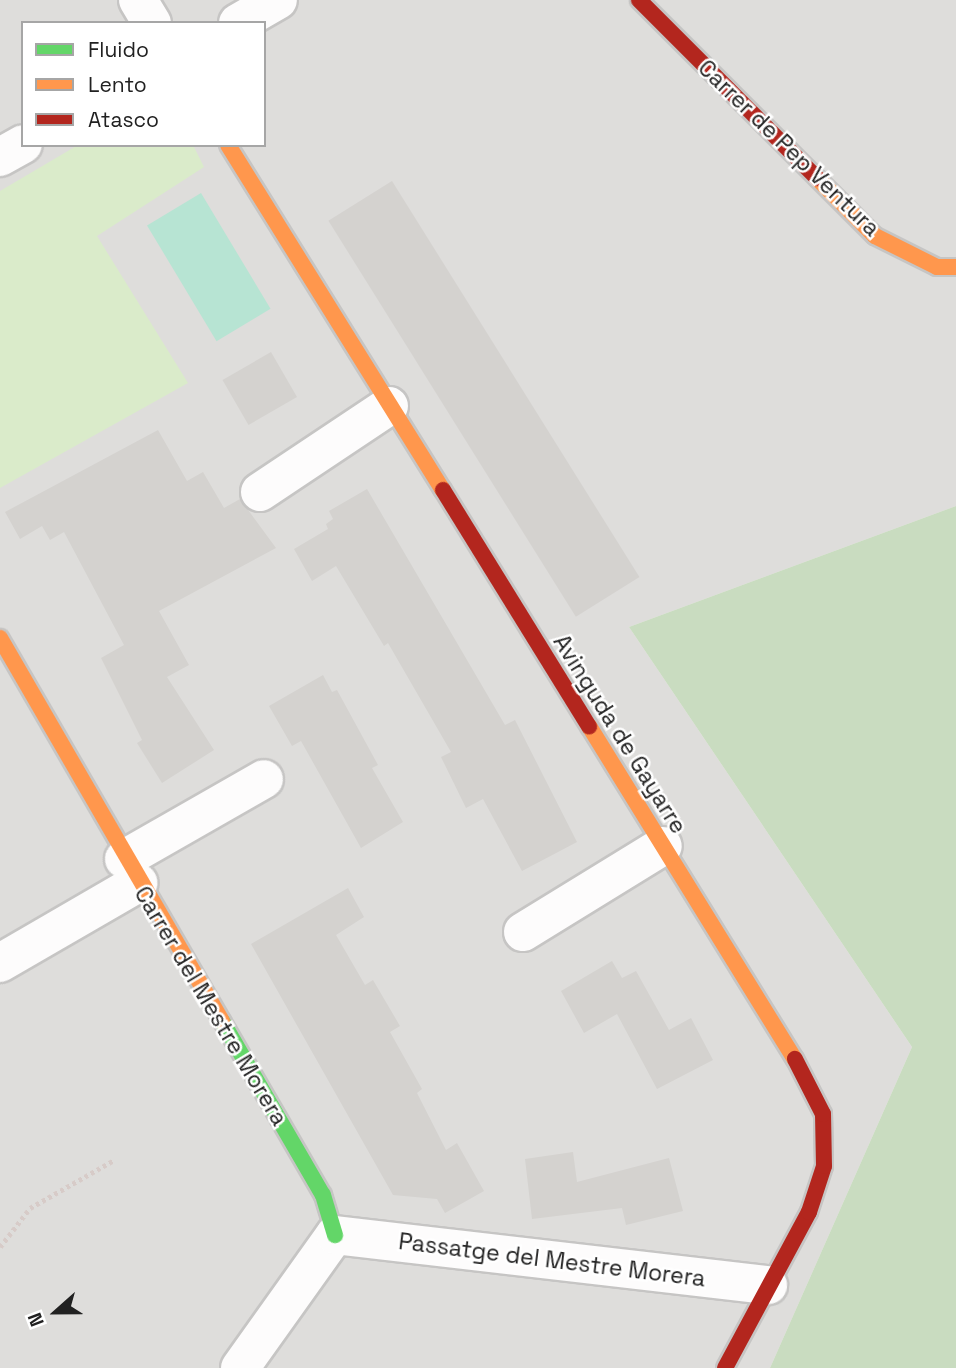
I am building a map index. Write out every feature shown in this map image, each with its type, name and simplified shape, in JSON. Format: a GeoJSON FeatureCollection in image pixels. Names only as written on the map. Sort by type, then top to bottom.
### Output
{"type":"FeatureCollection","features":[{"type":"Feature","properties":{"kind":"street"},"geometry":{"type":"LineString","coordinates":[[138,0],[151,21]]}},
{"type":"Feature","properties":{"kind":"street"},"geometry":{"type":"LineString","coordinates":[[241,21],[278,0]]}},
{"type":"Feature","properties":{"kind":"street","name":"Carrer de Pep Ventura"},"geometry":{"type":"LineString","coordinates":[[639,0],[875,236],[937,267],[956,267]]}},
{"type":"Feature","properties":{"kind":"street"},"geometry":{"type":"LineString","coordinates":[[0,157],[21,145]]}},
{"type":"Feature","properties":{"kind":"street","name":"Avinguda de Gayarre"},"geometry":{"type":"LineString","coordinates":[[229,147],[791,1051],[823,1114],[824,1166],[809,1212],[725,1368]]}},
{"type":"Feature","properties":{"kind":"street"},"geometry":{"type":"LineString","coordinates":[[260,492],[390,406]]}},
{"type":"Feature","properties":{"kind":"street","name":"Carrer del Mestre Morera"},"geometry":{"type":"LineString","coordinates":[[0,638],[131,871],[323,1195],[335,1235]]}},
{"type":"Feature","properties":{"kind":"street"},"geometry":{"type":"LineString","coordinates":[[0,963],[264,779]]}},
{"type":"Feature","properties":{"kind":"street"},"geometry":{"type":"LineString","coordinates":[[523,932],[663,846]]}},
{"type":"Feature","properties":{"kind":"street"},"geometry":{"type":"LineString","coordinates":[[240,1368],[335,1235]]}},
{"type":"Feature","properties":{"kind":"street","name":"Passatge del Mestre Morera"},"geometry":{"type":"LineString","coordinates":[[335,1235],[768,1285]]}},
{"type":"Feature","properties":{"kind":"path"},"geometry":{"type":"LineString","coordinates":[[0,1247],[30,1208],[114,1160]]}},
{"type":"Feature","properties":{"kind":"shaded area"},"geometry":{"type":"Polygon","coordinates":[[[0,0],[956,0],[956,506],[629,627],[912,1047],[770,1368],[0,1368],[0,0]]]}},
{"type":"Feature","properties":{"kind":"green space"},"geometry":{"type":"Polygon","coordinates":[[[75,147],[194,147],[204,167],[97,236],[188,383],[0,488],[0,191],[75,147]]]}},
{"type":"Feature","properties":{"kind":"green space"},"geometry":{"type":"Polygon","coordinates":[[[201,193],[271,309],[217,341],[147,225],[201,193]]]}},
{"type":"Feature","properties":{"kind":"green space"},"geometry":{"type":"Polygon","coordinates":[[[956,506],[956,1368],[770,1368],[912,1047],[629,627],[956,506]]]}},
{"type":"Feature","properties":{"kind":"building"},"geometry":{"type":"Polygon","coordinates":[[[392,181],[639,577],[576,617],[328,221],[392,181]]]}},
{"type":"Feature","properties":{"kind":"building"},"geometry":{"type":"Polygon","coordinates":[[[271,352],[297,397],[249,425],[223,380],[271,352]]]}},
{"type":"Feature","properties":{"kind":"building"},"geometry":{"type":"Polygon","coordinates":[[[158,430],[187,481],[203,472],[224,508],[240,499],[276,548],[159,611],[189,665],[167,677],[214,750],[162,783],[137,743],[142,740],[101,658],[124,645],[64,532],[50,540],[42,526],[20,539],[5,512],[158,430]]]}},
{"type":"Feature","properties":{"kind":"building"},"geometry":{"type":"Polygon","coordinates":[[[367,489],[505,725],[515,720],[577,842],[522,871],[483,799],[466,808],[441,757],[451,752],[388,643],[384,646],[336,566],[312,581],[294,549],[328,529],[326,524],[333,519],[329,511],[367,489]]]}},
{"type":"Feature","properties":{"kind":"building"},"geometry":{"type":"Polygon","coordinates":[[[323,675],[332,692],[337,690],[378,765],[372,768],[403,822],[361,848],[301,741],[292,746],[269,706],[323,675]]]}},
{"type":"Feature","properties":{"kind":"building"},"geometry":{"type":"Polygon","coordinates":[[[348,888],[364,917],[336,935],[365,985],[373,980],[400,1026],[390,1032],[422,1089],[417,1093],[446,1150],[457,1143],[484,1191],[445,1213],[437,1199],[393,1195],[251,944],[348,888]]]}},
{"type":"Feature","properties":{"kind":"building"},"geometry":{"type":"Polygon","coordinates":[[[612,961],[622,978],[636,971],[669,1030],[691,1018],[713,1060],[657,1089],[617,1014],[584,1033],[561,991],[612,961]]]}},
{"type":"Feature","properties":{"kind":"building"},"geometry":{"type":"Polygon","coordinates":[[[573,1152],[577,1182],[669,1158],[683,1211],[626,1225],[622,1208],[532,1219],[525,1159],[573,1152]]]}},
{"type":"Feature","properties":{"kind":"traffic: fast"},"geometry":{"type":"LineString","coordinates":[[222,1021],[323,1195],[335,1235]]}},
{"type":"Feature","properties":{"kind":"traffic: slow"},"geometry":{"type":"LineString","coordinates":[[229,147],[443,490]]}},
{"type":"Feature","properties":{"kind":"traffic: slow"},"geometry":{"type":"LineString","coordinates":[[817,178],[875,236],[937,267],[956,267]]}},
{"type":"Feature","properties":{"kind":"traffic: slow"},"geometry":{"type":"LineString","coordinates":[[0,638],[222,1021]]}},
{"type":"Feature","properties":{"kind":"traffic: slow"},"geometry":{"type":"LineString","coordinates":[[589,726],[795,1059]]}},
{"type":"Feature","properties":{"kind":"traffic: jam"},"geometry":{"type":"LineString","coordinates":[[639,0],[817,178]]}},
{"type":"Feature","properties":{"kind":"traffic: jam"},"geometry":{"type":"LineString","coordinates":[[443,490],[589,726]]}},
{"type":"Feature","properties":{"kind":"traffic: jam"},"geometry":{"type":"LineString","coordinates":[[725,1368],[809,1212],[824,1166],[823,1114],[795,1059]]}}]}
